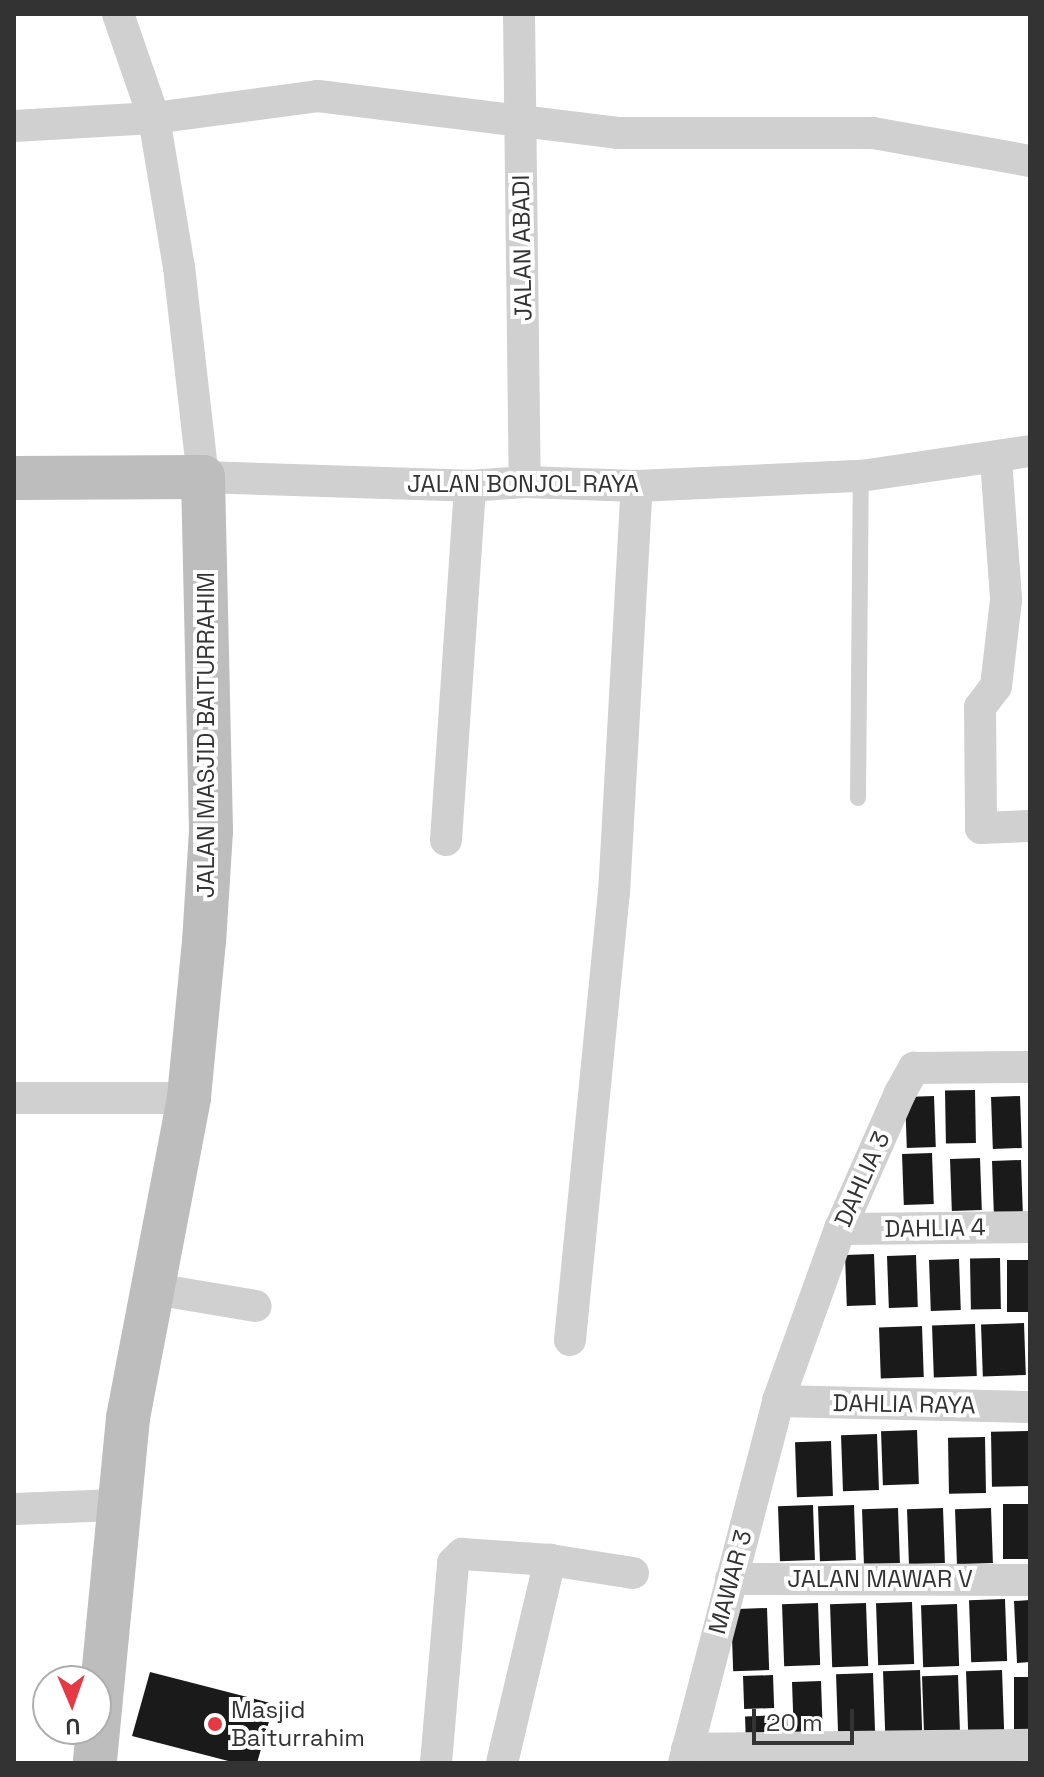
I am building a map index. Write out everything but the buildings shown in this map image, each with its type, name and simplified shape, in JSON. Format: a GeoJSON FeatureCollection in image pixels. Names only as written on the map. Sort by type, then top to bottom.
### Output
{"type":"FeatureCollection","features":[{"type":"Feature","properties":{"kind":"street"},"geometry":{"type":"LineString","coordinates":[[118,14],[154,118],[179,267],[203,477]]}},
{"type":"Feature","properties":{"kind":"street","name":"JALAN ABADI"},"geometry":{"type":"LineString","coordinates":[[519,14],[525,482]]}},
{"type":"Feature","properties":{"kind":"street"},"geometry":{"type":"LineString","coordinates":[[14,126],[154,118],[318,96],[618,133],[873,133],[1030,161]]}},
{"type":"Feature","properties":{"kind":"street","name":"JALAN BONJOL RAYA"},"geometry":{"type":"LineString","coordinates":[[14,478],[203,477],[470,486],[525,482],[637,486],[861,476],[996,459],[1030,451]]}},
{"type":"Feature","properties":{"kind":"street"},"geometry":{"type":"LineString","coordinates":[[996,459],[1018,599],[996,686],[980,707],[981,828],[1030,826]]}},
{"type":"Feature","properties":{"kind":"street","name":"JALAN MASJID BAITURRAHIM"},"geometry":{"type":"LineString","coordinates":[[95,1763],[117,1505],[138,1418],[154,1289],[189,1098],[211,831],[203,477]]}},
{"type":"Feature","properties":{"kind":"street"},"geometry":{"type":"LineString","coordinates":[[446,840],[470,486]]}},
{"type":"Feature","properties":{"kind":"street"},"geometry":{"type":"LineString","coordinates":[[570,1340],[614,893],[637,486]]}},
{"type":"Feature","properties":{"kind":"street","name":"DAHLIA 3"},"geometry":{"type":"LineString","coordinates":[[778,1401],[840,1229],[914,1068],[1030,1067]]}},
{"type":"Feature","properties":{"kind":"street"},"geometry":{"type":"LineString","coordinates":[[14,1098],[189,1098]]}},
{"type":"Feature","properties":{"kind":"street","name":"DAHLIA 4"},"geometry":{"type":"LineString","coordinates":[[840,1229],[1030,1227]]}},
{"type":"Feature","properties":{"kind":"street"},"geometry":{"type":"LineString","coordinates":[[154,1289],[256,1306]]}},
{"type":"Feature","properties":{"kind":"street","name":"DAHLIA RAYA"},"geometry":{"type":"LineString","coordinates":[[778,1401],[1030,1407]]}},
{"type":"Feature","properties":{"kind":"street","name":"MAWAR 3"},"geometry":{"type":"LineString","coordinates":[[686,1756],[778,1401]]}},
{"type":"Feature","properties":{"kind":"street"},"geometry":{"type":"LineString","coordinates":[[14,1509],[117,1505]]}},
{"type":"Feature","properties":{"kind":"street"},"geometry":{"type":"LineString","coordinates":[[436,1763],[453,1563],[462,1554],[550,1560],[633,1573]]}},
{"type":"Feature","properties":{"kind":"street"},"geometry":{"type":"LineString","coordinates":[[502,1763],[550,1560]]}},
{"type":"Feature","properties":{"kind":"street","name":"JALAN MAWAR V"},"geometry":{"type":"LineString","coordinates":[[731,1579],[1030,1580]]}},
{"type":"Feature","properties":{"kind":"street"},"geometry":{"type":"LineString","coordinates":[[686,1756],[1030,1745]]}},
{"type":"Feature","properties":{"kind":"lane"},"geometry":{"type":"LineString","coordinates":[[858,798],[861,476]]}},
{"type":"Feature","properties":{"kind":"place","name":"Masjid Baiturrahim"},"geometry":{"type":"Point","coordinates":[215,1724]}}]}
